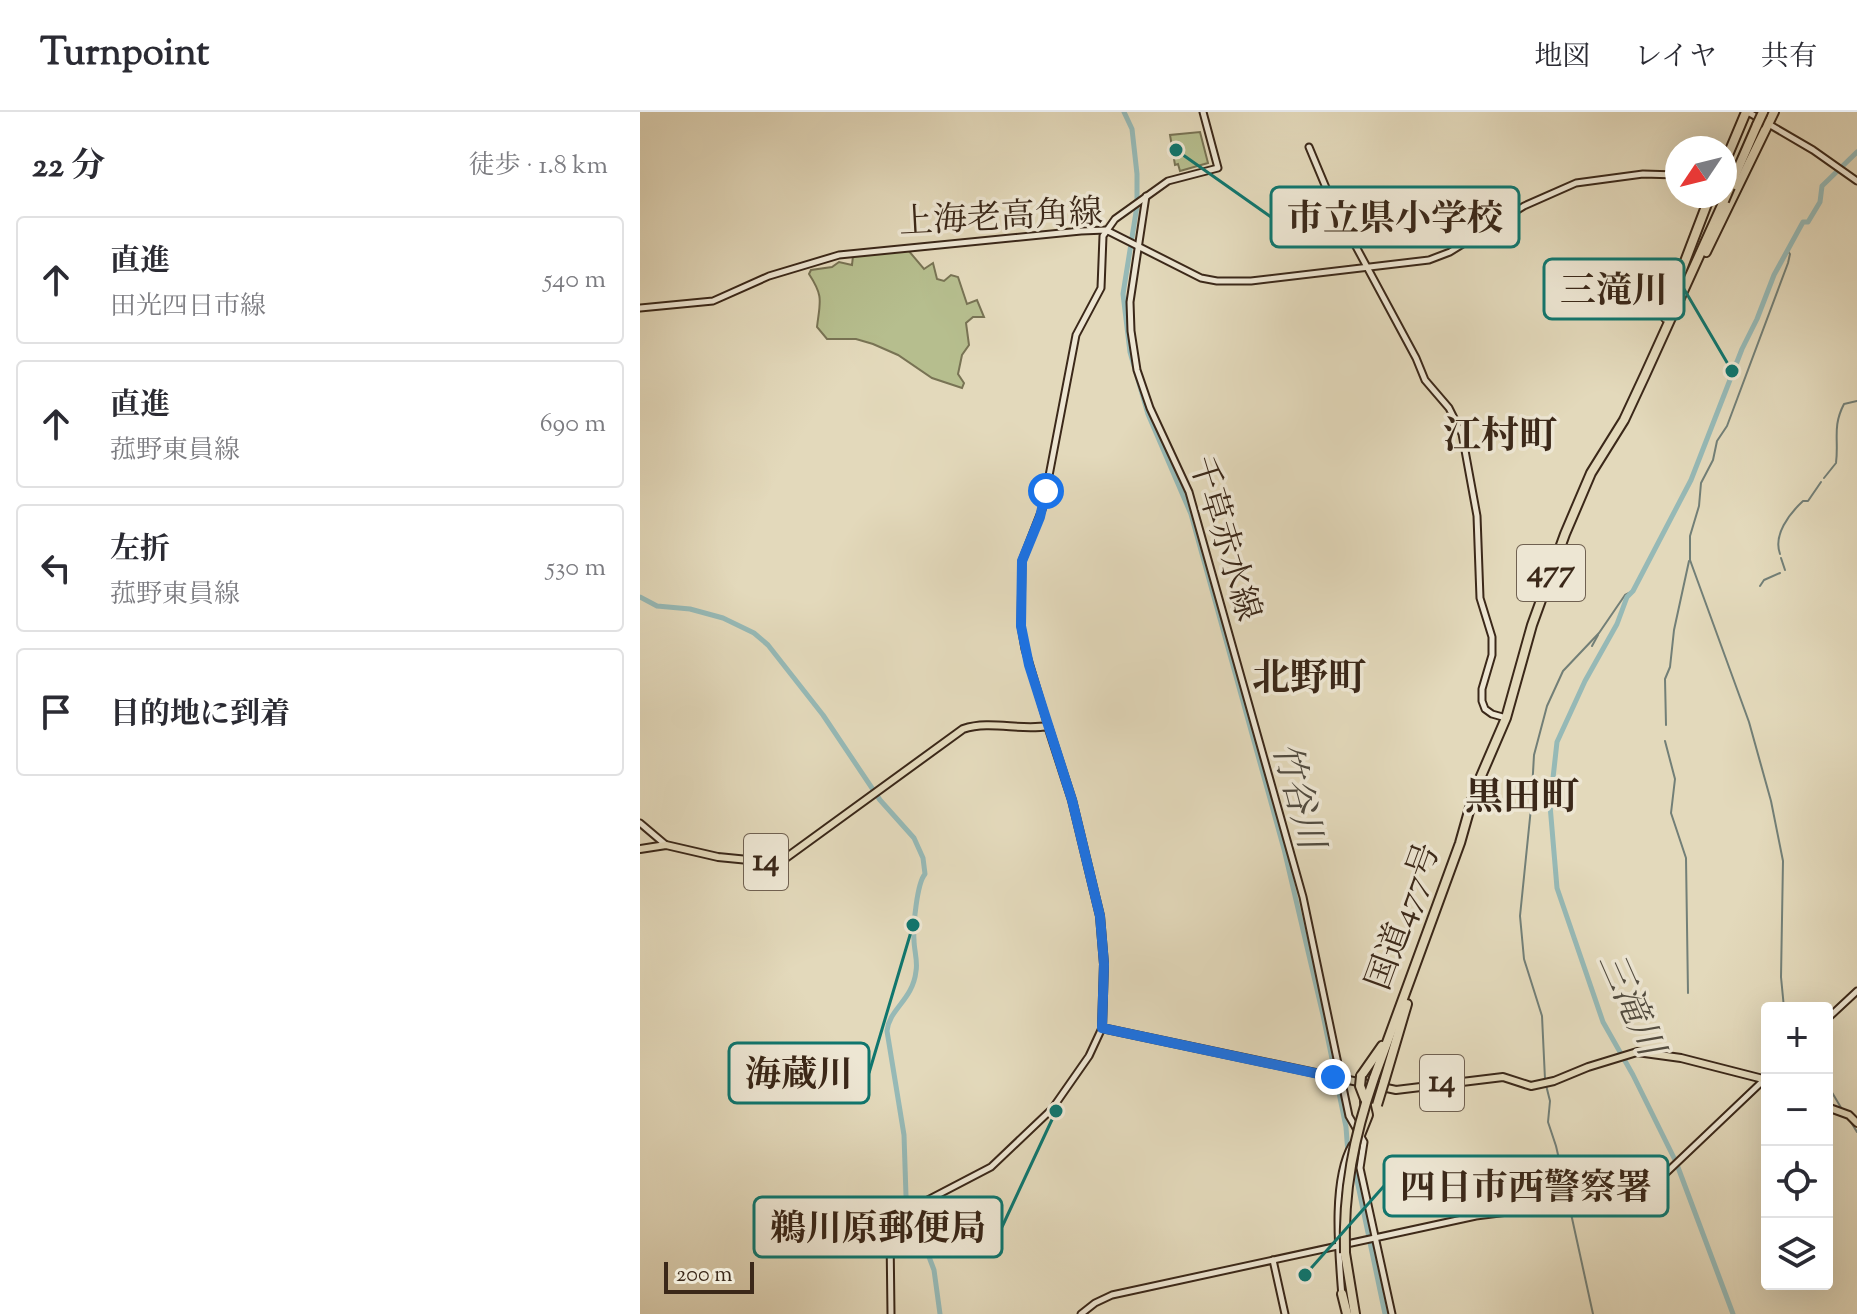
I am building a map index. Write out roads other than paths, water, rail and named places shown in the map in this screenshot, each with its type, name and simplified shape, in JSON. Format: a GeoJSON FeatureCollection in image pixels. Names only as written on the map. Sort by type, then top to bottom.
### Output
{"type":"FeatureCollection","features":[{"type":"Feature","properties":{"kind":"highway"},"geometry":{"type":"LineString","coordinates":[[1736,136],[1747,112]]}},
{"type":"Feature","properties":{"kind":"highway","name":"国道477号"},"geometry":{"type":"LineString","coordinates":[[1737,173],[1763,112]]}},
{"type":"Feature","properties":{"kind":"highway","name":"477"},"geometry":{"type":"LineString","coordinates":[[1737,179],[1774,112]]}},
{"type":"Feature","properties":{"kind":"highway","name":"477"},"geometry":{"type":"LineString","coordinates":[[1645,375],[1705,208]]}},
{"type":"Feature","properties":{"kind":"highway","name":"国道477号"},"geometry":{"type":"LineString","coordinates":[[1355,1314],[1342,1250],[1344,1211],[1354,1141],[1374,1078],[1460,843],[1475,790],[1506,718],[1532,625],[1578,503],[1591,473],[1624,420],[1722,208]]}},
{"type":"Feature","properties":{"kind":"highway"},"geometry":{"type":"LineString","coordinates":[[1360,1135],[1368,1115],[1360,1086],[1361,1076],[1382,1046],[1418,960]]}},
{"type":"Feature","properties":{"kind":"highway"},"geometry":{"type":"LineString","coordinates":[[1360,1135],[1371,1121],[1377,1105],[1418,960]]}},
{"type":"Feature","properties":{"kind":"highway"},"geometry":{"type":"LineString","coordinates":[[1342,1294],[1346,1314]]}},
{"type":"Feature","properties":{"kind":"main road"},"geometry":{"type":"LineString","coordinates":[[891,1314],[890,1234],[894,1221],[911,1207],[991,1167],[1052,1109],[1089,1056],[1102,1028],[1104,964],[1100,916],[1069,789],[1025,649],[1021,626],[1022,561],[1043,507],[1076,335],[1101,288],[1103,236],[1115,219],[1171,179],[1218,168],[1203,112]]}},
{"type":"Feature","properties":{"kind":"main road"},"geometry":{"type":"LineString","coordinates":[[1747,112],[1857,181]]}},
{"type":"Feature","properties":{"kind":"main road"},"geometry":{"type":"LineString","coordinates":[[1309,147],[1332,202],[1425,380],[1449,408],[1462,434],[1477,516],[1480,598],[1492,637],[1492,655],[1482,689],[1482,701],[1485,709],[1492,714],[1506,718]]}},
{"type":"Feature","properties":{"kind":"main road","name":"上海老高角線"},"geometry":{"type":"LineString","coordinates":[[640,308],[713,301],[769,276],[839,255],[1106,230],[1189,273],[1217,281],[1251,281],[1418,262],[1450,252],[1504,217],[1576,183],[1665,174]]}},
{"type":"Feature","properties":{"kind":"main road","name":"千草赤水線"},"geometry":{"type":"LineString","coordinates":[[1145,197],[1130,302],[1137,370],[1150,408],[1189,492],[1303,897],[1338,1077],[1351,1121],[1364,1147],[1360,1168],[1392,1314]]}},
{"type":"Feature","properties":{"kind":"main road","name":"14"},"geometry":{"type":"LineString","coordinates":[[640,849],[666,845],[718,857],[778,861],[798,851],[963,729],[985,724],[1026,729],[1048,726]]}},
{"type":"Feature","properties":{"kind":"main road"},"geometry":{"type":"LineString","coordinates":[[640,823],[666,845]]}},
{"type":"Feature","properties":{"kind":"main road"},"geometry":{"type":"LineString","coordinates":[[1833,1013],[1857,991]]}},
{"type":"Feature","properties":{"kind":"main road","name":"14"},"geometry":{"type":"LineString","coordinates":[[1102,1028],[1396,1090],[1503,1077],[1525,1085],[1546,1083],[1637,1052],[1681,1058],[1761,1078]]}},
{"type":"Feature","properties":{"kind":"main road"},"geometry":{"type":"LineString","coordinates":[[1081,1314],[1112,1295],[1273,1260],[1342,1250],[1364,1241],[1476,1216],[1624,1199],[1646,1192],[1761,1084]]}},
{"type":"Feature","properties":{"kind":"main road"},"geometry":{"type":"LineString","coordinates":[[1833,1109],[1857,1123]]}},
{"type":"Feature","properties":{"kind":"main road"},"geometry":{"type":"LineString","coordinates":[[1342,1294],[1340,1199],[1348,1154],[1360,1135]]}},
{"type":"Feature","properties":{"kind":"main road"},"geometry":{"type":"LineString","coordinates":[[1273,1260],[1285,1314]]}},
{"type":"Feature","properties":{"kind":"waterway","name":"竹谷川"},"geometry":{"type":"LineString","coordinates":[[1124,112],[1132,129],[1137,174],[1137,206],[1123,294],[1130,352],[1148,414],[1191,514],[1284,849],[1323,1015],[1346,1127],[1348,1154]]}},
{"type":"Feature","properties":{"kind":"waterway","name":"三滝川"},"geometry":{"type":"LineString","coordinates":[[1733,1314],[1676,1162],[1603,1022],[1557,888],[1550,805],[1557,742],[1585,681],[1617,624],[1627,597],[1691,480],[1774,275],[1803,222],[1808,222],[1820,202],[1822,186],[1857,152]]}},
{"type":"Feature","properties":{"kind":"waterway"},"geometry":{"type":"LineString","coordinates":[[1783,1002],[1783,861],[1771,801],[1749,722],[1690,560],[1690,536],[1699,506],[1701,483],[1713,460],[1717,441],[1727,426],[1788,263],[1790,254],[1787,250]]}},
{"type":"Feature","properties":{"kind":"waterway"},"geometry":{"type":"LineString","coordinates":[[1824,478],[1836,463],[1840,412],[1844,404],[1857,401]]}},
{"type":"Feature","properties":{"kind":"waterway"},"geometry":{"type":"LineString","coordinates":[[1780,554],[1778,547],[1784,525],[1798,506],[1808,501],[1821,482]]}},
{"type":"Feature","properties":{"kind":"waterway"},"geometry":{"type":"LineString","coordinates":[[1781,558],[1785,570]]}},
{"type":"Feature","properties":{"kind":"waterway"},"geometry":{"type":"LineString","coordinates":[[1666,725],[1665,679],[1670,667],[1674,630],[1689,561]]}},
{"type":"Feature","properties":{"kind":"waterway"},"geometry":{"type":"LineString","coordinates":[[1760,586],[1764,580],[1780,573]]}},
{"type":"Feature","properties":{"kind":"waterway"},"geometry":{"type":"LineString","coordinates":[[1545,1079],[1542,1016],[1524,959],[1520,916],[1534,755],[1547,706],[1563,671],[1599,633],[1625,595],[1633,591]]}},
{"type":"Feature","properties":{"kind":"waterway"},"geometry":{"type":"LineString","coordinates":[[640,597],[657,606],[690,609],[723,618],[754,633],[768,645],[823,715],[880,800],[914,838],[923,858],[925,874],[918,895],[914,925],[917,963],[914,981],[892,1016],[887,1031],[904,1135],[906,1196],[934,1270],[940,1314]]}},
{"type":"Feature","properties":{"kind":"waterway"},"geometry":{"type":"LineString","coordinates":[[1592,646],[1598,635]]}},
{"type":"Feature","properties":{"kind":"waterway"},"geometry":{"type":"LineString","coordinates":[[1665,741],[1675,779],[1671,813],[1686,858],[1688,993]]}},
{"type":"Feature","properties":{"kind":"waterway"},"geometry":{"type":"LineString","coordinates":[[1546,1085],[1550,1101],[1548,1122],[1569,1202]]}},
{"type":"Feature","properties":{"kind":"waterway"},"geometry":{"type":"LineString","coordinates":[[1833,1094],[1843,1111]]}},
{"type":"Feature","properties":{"kind":"waterway"},"geometry":{"type":"LineString","coordinates":[[1849,1119],[1857,1132]]}},
{"type":"Feature","properties":{"kind":"waterway","name":"竹谷川"},"geometry":{"type":"LineString","coordinates":[[1354,1166],[1385,1314]]}},
{"type":"Feature","properties":{"kind":"waterway"},"geometry":{"type":"LineString","coordinates":[[1570,1209],[1593,1314]]}},
{"type":"Feature","properties":{"kind":"place","name":"市立県小学校"},"geometry":{"type":"Point","coordinates":[1176,150]}},
{"type":"Feature","properties":{"kind":"place","name":"三滝川"},"geometry":{"type":"Point","coordinates":[1732,371]}},
{"type":"Feature","properties":{"kind":"place","name":"海蔵川"},"geometry":{"type":"Point","coordinates":[913,925]}},
{"type":"Feature","properties":{"kind":"place","name":"鵜川原郵便局"},"geometry":{"type":"Point","coordinates":[1056,1111]}},
{"type":"Feature","properties":{"kind":"place","name":"四日市西警察署"},"geometry":{"type":"Point","coordinates":[1305,1275]}},
{"type":"Feature","properties":{"kind":"district","name":"江村町"},"geometry":{"type":"Point","coordinates":[1500,439]}},
{"type":"Feature","properties":{"kind":"district","name":"北野町"},"geometry":{"type":"Point","coordinates":[1309,681]}},
{"type":"Feature","properties":{"kind":"district","name":"黒田町"},"geometry":{"type":"Point","coordinates":[1522,800]}}]}
